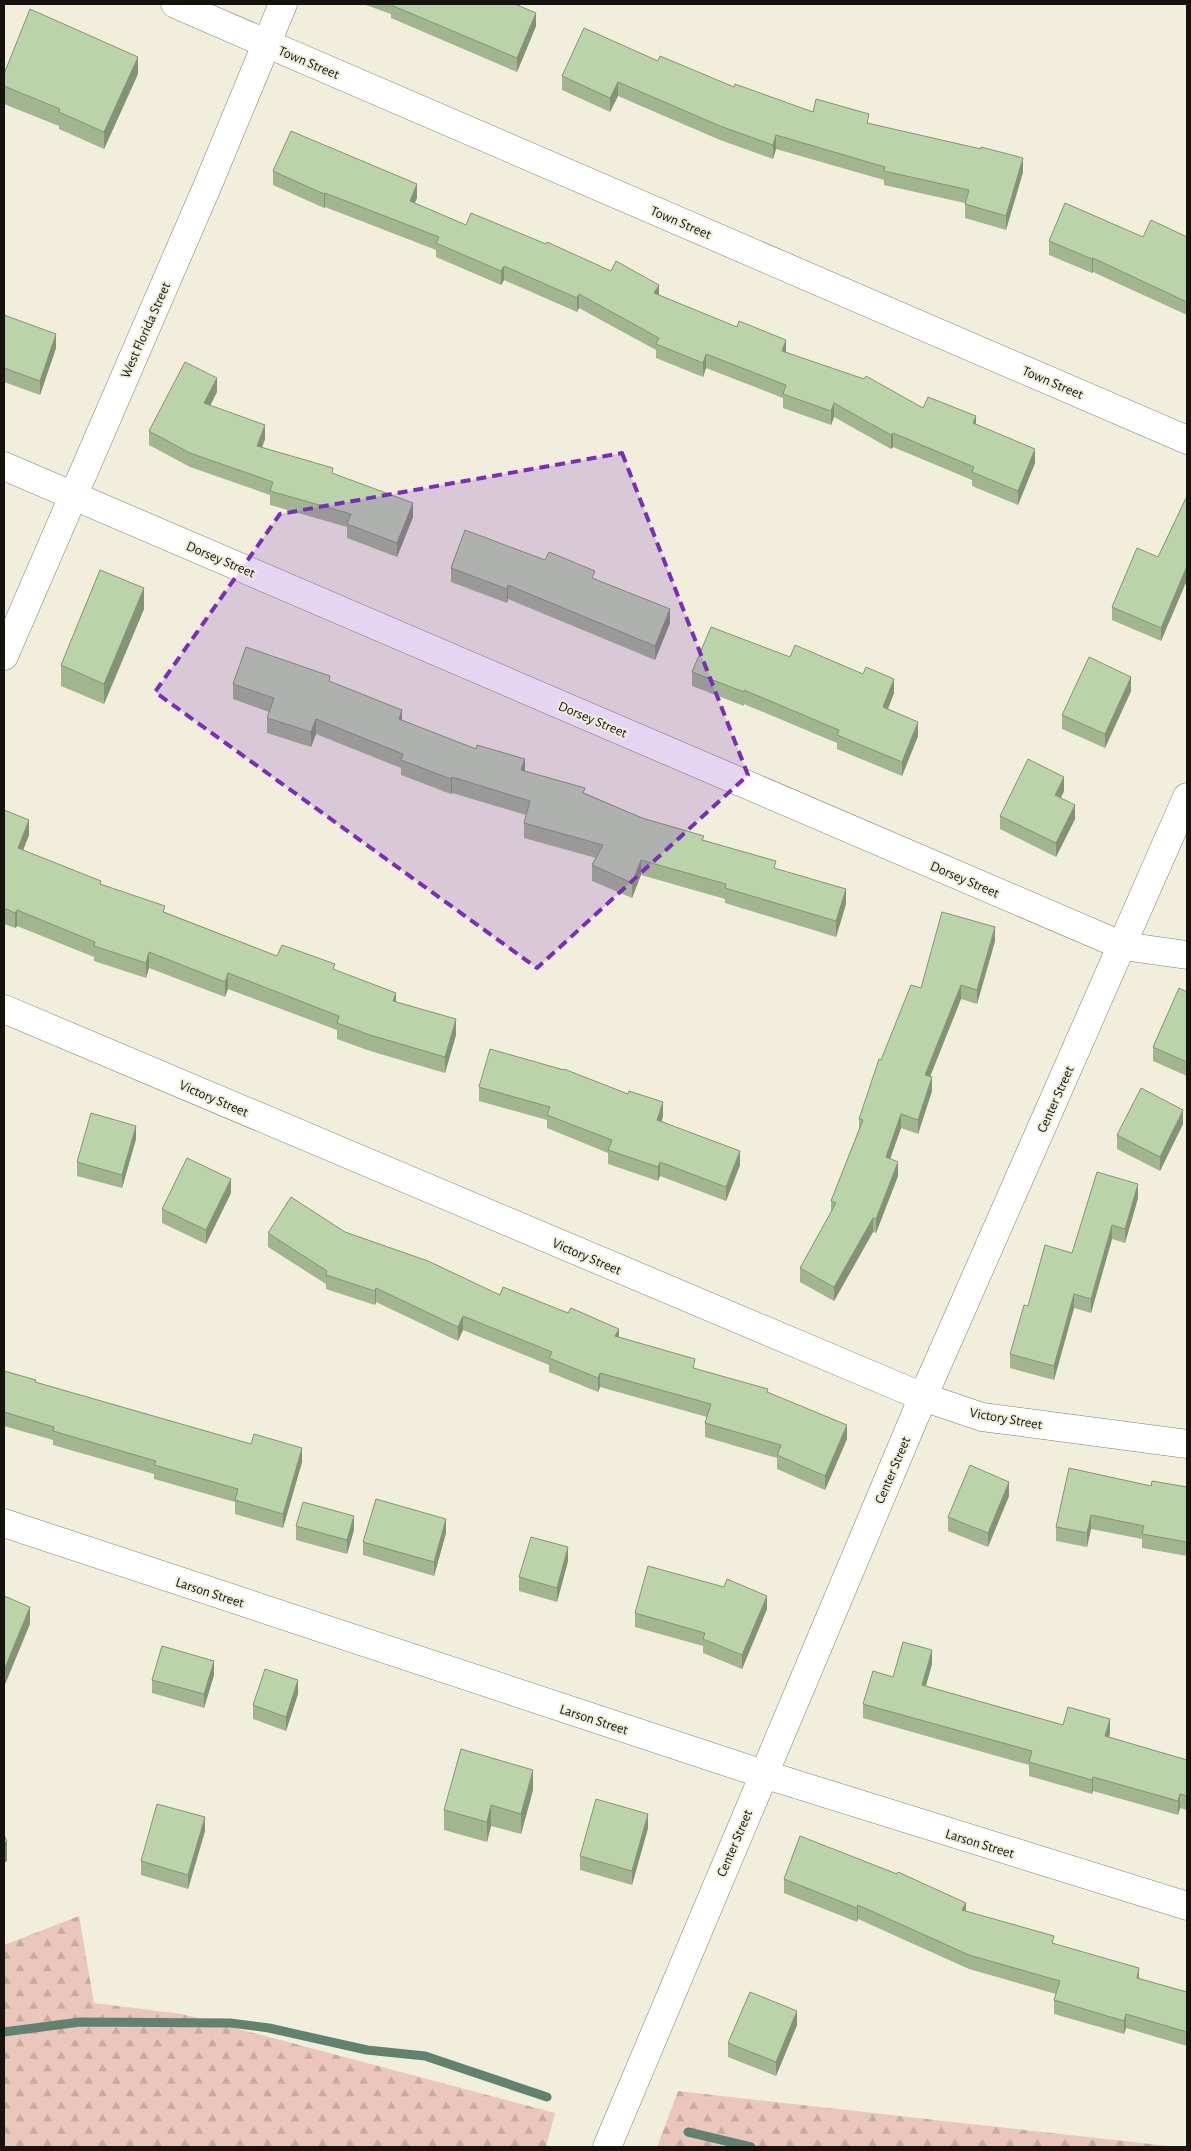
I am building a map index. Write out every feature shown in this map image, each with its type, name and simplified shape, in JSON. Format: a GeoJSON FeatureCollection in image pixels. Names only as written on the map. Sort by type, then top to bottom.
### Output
{"type":"FeatureCollection","features":[{"type":"Feature","properties":{"kind":"street","name":"Town Street"},"geometry":{"type":"LineString","coordinates":[[175,4],[1187,440]]}},
{"type":"Feature","properties":{"kind":"street","name":"West Florida Street"},"geometry":{"type":"LineString","coordinates":[[4,656],[284,4]]}},
{"type":"Feature","properties":{"kind":"street","name":"Dorsey Street"},"geometry":{"type":"LineString","coordinates":[[4,466],[1123,946],[1187,955]]}},
{"type":"Feature","properties":{"kind":"street","name":"Center Street"},"geometry":{"type":"LineString","coordinates":[[607,2147],[923,1397],[1187,797]]}},
{"type":"Feature","properties":{"kind":"street","name":"Victory Street"},"geometry":{"type":"LineString","coordinates":[[4,1009],[923,1397],[982,1417],[1187,1444]]}},
{"type":"Feature","properties":{"kind":"street","name":"Larson Street"},"geometry":{"type":"LineString","coordinates":[[4,1523],[763,1774],[1187,1906]]}},
{"type":"Feature","properties":{"kind":"highlighted area"},"geometry":{"type":"Polygon","coordinates":[[[622,453],[748,775],[537,968],[155,692],[280,514],[622,453]]]}},
{"type":"Feature","properties":{"kind":"green space"},"geometry":{"type":"Polygon","coordinates":[[[79,1916],[94,2003],[182,2014],[555,2113],[546,2147],[4,2147],[4,1945],[79,1916]]]}},
{"type":"Feature","properties":{"kind":"green space"},"geometry":{"type":"Polygon","coordinates":[[[678,2091],[1177,2147],[657,2147],[678,2091]]]}},
{"type":"Feature","properties":{"kind":"building"},"geometry":{"type":"Polygon","coordinates":[[[391,4],[515,4],[536,13],[517,58],[391,4]]]}},
{"type":"Feature","properties":{"kind":"building"},"geometry":{"type":"Polygon","coordinates":[[[30,9],[138,57],[104,132],[59,112],[60,109],[4,86],[4,74],[30,9]]]}},
{"type":"Feature","properties":{"kind":"building"},"geometry":{"type":"Polygon","coordinates":[[[584,28],[658,61],[660,56],[734,87],[735,84],[813,112],[816,99],[869,114],[867,123],[981,149],[981,147],[1023,158],[1006,216],[965,204],[969,190],[884,171],[885,167],[776,135],[773,145],[720,126],[618,82],[610,98],[562,76],[584,28]]]}},
{"type":"Feature","properties":{"kind":"building"},"geometry":{"type":"Polygon","coordinates":[[[291,131],[417,184],[410,201],[466,225],[471,213],[546,244],[547,242],[611,271],[616,261],[659,285],[654,293],[737,327],[739,321],[786,340],[782,351],[864,379],[866,376],[923,408],[928,397],[976,416],[973,423],[1035,449],[1018,491],[972,472],[974,467],[893,433],[891,435],[834,403],[831,411],[783,394],[786,385],[706,354],[703,363],[656,344],[659,338],[579,294],[577,298],[504,266],[501,271],[436,243],[439,237],[324,194],[273,171],[291,131]]]}},
{"type":"Feature","properties":{"kind":"building"},"geometry":{"type":"Polygon","coordinates":[[[1065,203],[1143,237],[1151,220],[1187,237],[1187,302],[1093,258],[1049,241],[1065,203]]]}},
{"type":"Feature","properties":{"kind":"building"},"geometry":{"type":"Polygon","coordinates":[[[4,315],[56,334],[40,381],[4,368],[4,315]]]}},
{"type":"Feature","properties":{"kind":"building"},"geometry":{"type":"Polygon","coordinates":[[[185,362],[217,378],[204,403],[265,425],[257,446],[333,468],[332,473],[413,503],[397,543],[347,524],[351,514],[270,491],[273,482],[190,453],[149,431],[185,362]]]}},
{"type":"Feature","properties":{"kind":"building"},"geometry":{"type":"Polygon","coordinates":[[[1187,496],[1187,566],[1161,628],[1112,607],[1137,548],[1158,557],[1187,496]]]}},
{"type":"Feature","properties":{"kind":"building"},"geometry":{"type":"Polygon","coordinates":[[[465,530],[545,560],[549,552],[595,571],[592,578],[670,609],[655,646],[508,585],[507,589],[451,568],[465,530]]]}},
{"type":"Feature","properties":{"kind":"building"},"geometry":{"type":"Polygon","coordinates":[[[100,570],[144,588],[104,684],[61,665],[100,570]]]}},
{"type":"Feature","properties":{"kind":"building"},"geometry":{"type":"Polygon","coordinates":[[[711,627],[790,657],[795,645],[863,674],[866,667],[894,679],[883,707],[918,722],[902,762],[837,735],[839,730],[744,690],[744,692],[692,672],[711,627]]]}},
{"type":"Feature","properties":{"kind":"building"},"geometry":{"type":"Polygon","coordinates":[[[246,647],[330,676],[329,681],[402,710],[399,719],[476,749],[477,745],[525,759],[521,770],[585,788],[583,793],[642,818],[704,836],[702,840],[776,861],[774,868],[846,889],[836,921],[725,888],[726,884],[641,860],[632,883],[592,865],[603,845],[524,823],[530,801],[452,777],[451,779],[401,760],[403,754],[316,719],[311,732],[267,718],[274,698],[233,684],[246,647]]]}},
{"type":"Feature","properties":{"kind":"building"},"geometry":{"type":"Polygon","coordinates":[[[1089,657],[1131,677],[1105,734],[1062,715],[1089,657]]]}},
{"type":"Feature","properties":{"kind":"building"},"geometry":{"type":"Polygon","coordinates":[[[1028,759],[1064,777],[1055,795],[1075,805],[1056,843],[1000,816],[1028,759]]]}},
{"type":"Feature","properties":{"kind":"building"},"geometry":{"type":"Polygon","coordinates":[[[4,810],[29,820],[18,848],[101,881],[100,884],[165,906],[163,912],[277,956],[282,945],[335,964],[333,969],[396,993],[393,1001],[456,1019],[445,1057],[370,1035],[337,1023],[339,1016],[228,973],[225,982],[149,952],[146,963],[94,946],[95,942],[17,910],[15,913],[4,908],[4,810]]]}},
{"type":"Feature","properties":{"kind":"building"},"geometry":{"type":"Polygon","coordinates":[[[942,912],[995,927],[977,990],[961,985],[925,1075],[932,1077],[918,1120],[901,1114],[886,1157],[898,1162],[876,1219],[873,1218],[834,1287],[800,1268],[836,1203],[831,1201],[863,1120],[859,1119],[879,1059],[881,1060],[911,985],[921,988],[942,912]]]}},
{"type":"Feature","properties":{"kind":"building"},"geometry":{"type":"Polygon","coordinates":[[[1179,988],[1187,992],[1187,1062],[1153,1047],[1179,988]]]}},
{"type":"Feature","properties":{"kind":"building"},"geometry":{"type":"Polygon","coordinates":[[[490,1049],[564,1069],[628,1094],[629,1091],[663,1102],[657,1120],[740,1151],[726,1187],[660,1162],[658,1167],[608,1150],[612,1140],[547,1115],[550,1107],[479,1087],[490,1049]]]}},
{"type":"Feature","properties":{"kind":"building"},"geometry":{"type":"Polygon","coordinates":[[[1141,1088],[1183,1110],[1160,1157],[1117,1135],[1141,1088]]]}},
{"type":"Feature","properties":{"kind":"building"},"geometry":{"type":"Polygon","coordinates":[[[91,1113],[136,1126],[122,1175],[77,1162],[91,1113]]]}},
{"type":"Feature","properties":{"kind":"building"},"geometry":{"type":"Polygon","coordinates":[[[187,1158],[231,1179],[206,1230],[162,1209],[187,1158]]]}},
{"type":"Feature","properties":{"kind":"building"},"geometry":{"type":"Polygon","coordinates":[[[1097,1172],[1138,1184],[1125,1229],[1112,1225],[1091,1299],[1074,1294],[1054,1366],[1010,1354],[1024,1305],[1028,1306],[1045,1245],[1072,1253],[1097,1172]]]}},
{"type":"Feature","properties":{"kind":"building"},"geometry":{"type":"Polygon","coordinates":[[[291,1197],[345,1232],[428,1261],[500,1295],[503,1287],[568,1313],[571,1308],[619,1329],[615,1336],[695,1359],[693,1368],[768,1389],[767,1392],[847,1425],[825,1476],[777,1455],[781,1445],[705,1423],[711,1404],[600,1373],[598,1378],[549,1358],[552,1352],[463,1316],[458,1327],[376,1288],[375,1291],[326,1275],[327,1271],[268,1233],[291,1197]]]}},
{"type":"Feature","properties":{"kind":"building"},"geometry":{"type":"Polygon","coordinates":[[[4,1371],[36,1380],[35,1382],[251,1444],[254,1434],[302,1448],[283,1514],[235,1500],[238,1489],[154,1465],[156,1461],[53,1431],[54,1427],[4,1412],[4,1371]]]}},
{"type":"Feature","properties":{"kind":"building"},"geometry":{"type":"Polygon","coordinates":[[[970,1465],[1009,1482],[988,1533],[948,1517],[970,1465]]]}},
{"type":"Feature","properties":{"kind":"building"},"geometry":{"type":"Polygon","coordinates":[[[1069,1468],[1151,1486],[1152,1481],[1187,1487],[1187,1542],[1142,1534],[1144,1526],[1091,1515],[1087,1533],[1056,1527],[1069,1468]]]}},
{"type":"Feature","properties":{"kind":"building"},"geometry":{"type":"Polygon","coordinates":[[[376,1499],[446,1519],[434,1562],[363,1542],[376,1499]]]}},
{"type":"Feature","properties":{"kind":"building"},"geometry":{"type":"Polygon","coordinates":[[[303,1502],[354,1516],[347,1540],[296,1526],[303,1502]]]}},
{"type":"Feature","properties":{"kind":"building"},"geometry":{"type":"Polygon","coordinates":[[[531,1537],[568,1547],[557,1588],[519,1577],[531,1537]]]}},
{"type":"Feature","properties":{"kind":"building"},"geometry":{"type":"Polygon","coordinates":[[[648,1566],[724,1587],[727,1579],[767,1596],[742,1655],[703,1639],[705,1633],[635,1613],[648,1566]]]}},
{"type":"Feature","properties":{"kind":"building"},"geometry":{"type":"Polygon","coordinates":[[[4,1596],[30,1607],[4,1670],[4,1596]]]}},
{"type":"Feature","properties":{"kind":"building"},"geometry":{"type":"Polygon","coordinates":[[[903,1642],[932,1650],[922,1685],[1063,1725],[1068,1707],[1110,1719],[1105,1736],[1187,1760],[1187,1796],[1180,1794],[1178,1801],[1093,1777],[1092,1780],[1029,1762],[1032,1751],[863,1704],[873,1671],[893,1677],[903,1642]]]}},
{"type":"Feature","properties":{"kind":"building"},"geometry":{"type":"Polygon","coordinates":[[[162,1646],[214,1661],[204,1694],[152,1680],[162,1646]]]}},
{"type":"Feature","properties":{"kind":"building"},"geometry":{"type":"Polygon","coordinates":[[[265,1669],[298,1680],[286,1717],[253,1705],[265,1669]]]}},
{"type":"Feature","properties":{"kind":"building"},"geometry":{"type":"Polygon","coordinates":[[[461,1749],[533,1770],[521,1814],[491,1805],[487,1822],[444,1810],[461,1749]]]}},
{"type":"Feature","properties":{"kind":"building"},"geometry":{"type":"Polygon","coordinates":[[[596,1799],[648,1814],[632,1871],[580,1856],[596,1799]]]}},
{"type":"Feature","properties":{"kind":"building"},"geometry":{"type":"Polygon","coordinates":[[[157,1804],[205,1817],[188,1875],[141,1861],[157,1804]]]}},
{"type":"Feature","properties":{"kind":"building"},"geometry":{"type":"Polygon","coordinates":[[[800,1836],[897,1874],[898,1872],[966,1903],[962,1910],[1054,1936],[1052,1943],[1139,1968],[1137,1978],[1187,1992],[1187,2032],[1126,2014],[1124,2021],[1054,2000],[1060,1981],[969,1955],[858,1905],[857,1908],[784,1879],[800,1836]]]}},
{"type":"Feature","properties":{"kind":"building"},"geometry":{"type":"Polygon","coordinates":[[[750,1992],[797,2011],[776,2062],[728,2043],[750,1992]]]}},
{"type":"Feature","properties":{"kind":"waterway"},"geometry":{"type":"LineString","coordinates":[[4,2032],[80,2022],[230,2023],[269,2028],[367,2050],[425,2056],[547,2097]]}},
{"type":"Feature","properties":{"kind":"waterway"},"geometry":{"type":"LineString","coordinates":[[688,2132],[751,2147]]}}]}
